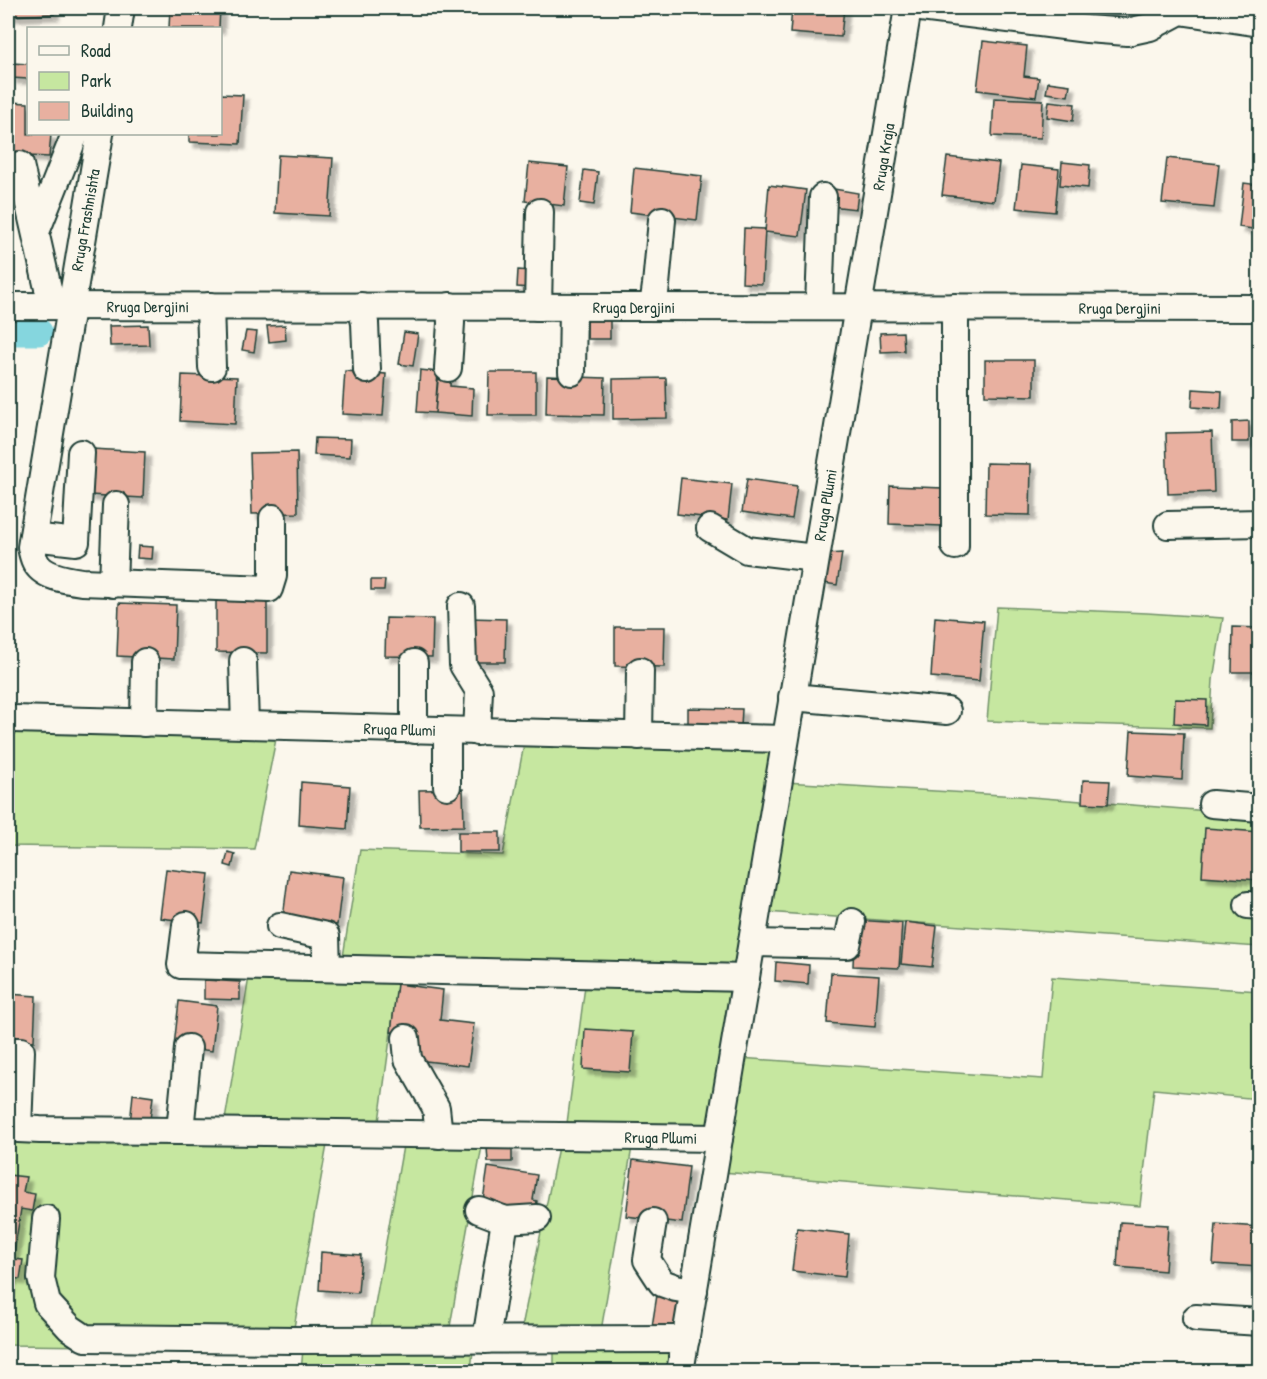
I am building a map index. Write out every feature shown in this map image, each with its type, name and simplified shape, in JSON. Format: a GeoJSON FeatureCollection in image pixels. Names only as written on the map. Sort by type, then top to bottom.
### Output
{"type":"FeatureCollection","features":[{"type":"Feature","properties":{"kind":"street"},"geometry":{"type":"LineString","coordinates":[[118,27],[121,8]]}},
{"type":"Feature","properties":{"kind":"street","name":"Rruga Kraja"},"geometry":{"type":"LineString","coordinates":[[857,307],[908,8]]}},
{"type":"Feature","properties":{"kind":"street"},"geometry":{"type":"LineString","coordinates":[[921,8],[1127,32],[1150,27],[1180,11],[1260,23]]}},
{"type":"Feature","properties":{"kind":"street"},"geometry":{"type":"LineString","coordinates":[[36,232],[75,135]]}},
{"type":"Feature","properties":{"kind":"street","name":"Rruga Frashnishta"},"geometry":{"type":"LineString","coordinates":[[100,135],[61,306],[31,547],[35,564],[48,574],[61,579],[82,582],[269,589],[273,576],[273,518]]}},
{"type":"Feature","properties":{"kind":"street"},"geometry":{"type":"LineString","coordinates":[[20,165],[36,232],[61,306]]}},
{"type":"Feature","properties":{"kind":"street"},"geometry":{"type":"LineString","coordinates":[[819,307],[823,197]]}},
{"type":"Feature","properties":{"kind":"street"},"geometry":{"type":"LineString","coordinates":[[538,307],[540,212]]}},
{"type":"Feature","properties":{"kind":"street"},"geometry":{"type":"LineString","coordinates":[[653,307],[662,220]]}},
{"type":"Feature","properties":{"kind":"street","name":"Rruga Dergjini"},"geometry":{"type":"LineString","coordinates":[[8,306],[1260,308]]}},
{"type":"Feature","properties":{"kind":"street"},"geometry":{"type":"LineString","coordinates":[[210,306],[212,367]]}},
{"type":"Feature","properties":{"kind":"street"},"geometry":{"type":"LineString","coordinates":[[361,306],[365,322],[367,370]]}},
{"type":"Feature","properties":{"kind":"street"},"geometry":{"type":"LineString","coordinates":[[448,368],[450,306]]}},
{"type":"Feature","properties":{"kind":"street"},"geometry":{"type":"LineString","coordinates":[[572,372],[573,307]]}},
{"type":"Feature","properties":{"kind":"street","name":"Rruga Pllumi"},"geometry":{"type":"LineString","coordinates":[[680,1371],[857,307]]}},
{"type":"Feature","properties":{"kind":"street"},"geometry":{"type":"LineString","coordinates":[[955,307],[955,546]]}},
{"type":"Feature","properties":{"kind":"street"},"geometry":{"type":"LineString","coordinates":[[76,543],[81,453]]}},
{"type":"Feature","properties":{"kind":"street"},"geometry":{"type":"LineString","coordinates":[[113,584],[116,505]]}},
{"type":"Feature","properties":{"kind":"street"},"geometry":{"type":"LineString","coordinates":[[1168,525],[1260,523]]}},
{"type":"Feature","properties":{"kind":"street"},"geometry":{"type":"LineString","coordinates":[[710,528],[747,550],[815,558]]}},
{"type":"Feature","properties":{"kind":"street"},"geometry":{"type":"LineString","coordinates":[[33,537],[114,545]]}},
{"type":"Feature","properties":{"kind":"street"},"geometry":{"type":"LineString","coordinates":[[461,606],[463,665],[479,691],[477,732]]}},
{"type":"Feature","properties":{"kind":"street"},"geometry":{"type":"LineString","coordinates":[[144,723],[145,662]]}},
{"type":"Feature","properties":{"kind":"street"},"geometry":{"type":"LineString","coordinates":[[243,662],[245,725]]}},
{"type":"Feature","properties":{"kind":"street"},"geometry":{"type":"LineString","coordinates":[[414,663],[415,730]]}},
{"type":"Feature","properties":{"kind":"street"},"geometry":{"type":"LineString","coordinates":[[639,736],[640,671]]}},
{"type":"Feature","properties":{"kind":"street"},"geometry":{"type":"LineString","coordinates":[[792,697],[947,711]]}},
{"type":"Feature","properties":{"kind":"street","name":"Rruga Pllumi"},"geometry":{"type":"LineString","coordinates":[[13,719],[785,740]]}},
{"type":"Feature","properties":{"kind":"street"},"geometry":{"type":"LineString","coordinates":[[447,730],[447,786]]}},
{"type":"Feature","properties":{"kind":"street"},"geometry":{"type":"LineString","coordinates":[[1212,804],[1260,808]]}},
{"type":"Feature","properties":{"kind":"street"},"geometry":{"type":"LineString","coordinates":[[752,943],[847,945],[852,922]]}},
{"type":"Feature","properties":{"kind":"street"},"geometry":{"type":"LineString","coordinates":[[186,925],[181,965],[746,978]]}},
{"type":"Feature","properties":{"kind":"street"},"geometry":{"type":"LineString","coordinates":[[280,926],[326,936],[327,968]]}},
{"type":"Feature","properties":{"kind":"street"},"geometry":{"type":"LineString","coordinates":[[406,1038],[408,1059],[436,1108],[439,1135]]}},
{"type":"Feature","properties":{"kind":"street"},"geometry":{"type":"LineString","coordinates":[[180,1131],[188,1048]]}},
{"type":"Feature","properties":{"kind":"street","name":"Rruga Pllumi"},"geometry":{"type":"LineString","coordinates":[[8,1051],[21,1051],[18,1129],[719,1138]]}},
{"type":"Feature","properties":{"kind":"street"},"geometry":{"type":"LineString","coordinates":[[479,1210],[505,1220],[537,1218]]}},
{"type":"Feature","properties":{"kind":"street"},"geometry":{"type":"LineString","coordinates":[[46,1219],[41,1278],[47,1303],[70,1328],[85,1338],[686,1340]]}},
{"type":"Feature","properties":{"kind":"street"},"geometry":{"type":"LineString","coordinates":[[486,1340],[505,1220]]}},
{"type":"Feature","properties":{"kind":"street"},"geometry":{"type":"LineString","coordinates":[[653,1221],[647,1260],[662,1283],[694,1292]]}},
{"type":"Feature","properties":{"kind":"street"},"geometry":{"type":"LineString","coordinates":[[1196,1318],[1260,1322]]}},
{"type":"Feature","properties":{"kind":"green space"},"geometry":{"type":"Polygon","coordinates":[[[997,607],[1223,618],[1213,680],[1210,728],[987,721],[997,607]]]}},
{"type":"Feature","properties":{"kind":"green space"},"geometry":{"type":"Polygon","coordinates":[[[8,726],[277,734],[254,849],[8,846],[8,726]]]}},
{"type":"Feature","properties":{"kind":"green space"},"geometry":{"type":"Polygon","coordinates":[[[525,739],[776,746],[735,970],[342,963],[360,850],[503,855],[525,739]]]}},
{"type":"Feature","properties":{"kind":"green space"},"geometry":{"type":"Polygon","coordinates":[[[785,782],[1018,796],[1259,815],[1259,947],[766,912],[785,782]]]}},
{"type":"Feature","properties":{"kind":"green space"},"geometry":{"type":"Polygon","coordinates":[[[249,977],[398,979],[378,1129],[224,1126],[249,977]]]}},
{"type":"Feature","properties":{"kind":"green space"},"geometry":{"type":"Polygon","coordinates":[[[1052,977],[1259,991],[1259,1099],[1154,1089],[1140,1206],[722,1172],[740,1058],[1043,1079],[1052,977]]]}},
{"type":"Feature","properties":{"kind":"green space"},"geometry":{"type":"Polygon","coordinates":[[[585,986],[731,988],[712,1126],[566,1131],[585,986]]]}},
{"type":"Feature","properties":{"kind":"green space"},"geometry":{"type":"Polygon","coordinates":[[[8,1136],[327,1145],[293,1333],[101,1346],[8,1345],[8,1136]]]}},
{"type":"Feature","properties":{"kind":"green space"},"geometry":{"type":"Polygon","coordinates":[[[403,1146],[482,1146],[449,1332],[370,1333],[403,1146]]]}},
{"type":"Feature","properties":{"kind":"green space"},"geometry":{"type":"Polygon","coordinates":[[[558,1147],[632,1147],[601,1331],[521,1332],[558,1147]]]}},
{"type":"Feature","properties":{"kind":"green space"},"geometry":{"type":"Polygon","coordinates":[[[662,1348],[671,1358],[669,1371],[554,1371],[554,1349],[662,1348]]]}},
{"type":"Feature","properties":{"kind":"green space"},"geometry":{"type":"Polygon","coordinates":[[[303,1349],[473,1350],[471,1371],[301,1372],[303,1349]]]}},
{"type":"Feature","properties":{"kind":"building"},"geometry":{"type":"Polygon","coordinates":[[[8,8],[53,8],[54,14],[8,16],[8,8]]]}},
{"type":"Feature","properties":{"kind":"building"},"geometry":{"type":"Polygon","coordinates":[[[170,8],[220,8],[219,27],[169,27],[170,8]]]}},
{"type":"Feature","properties":{"kind":"building"},"geometry":{"type":"Polygon","coordinates":[[[792,8],[844,8],[841,37],[790,33],[792,8]]]}},
{"type":"Feature","properties":{"kind":"building"},"geometry":{"type":"Polygon","coordinates":[[[983,41],[1027,46],[1024,76],[1039,78],[1036,97],[977,90],[983,41]]]}},
{"type":"Feature","properties":{"kind":"building"},"geometry":{"type":"Polygon","coordinates":[[[11,63],[27,64],[27,79],[11,78],[11,63]]]}},
{"type":"Feature","properties":{"kind":"building"},"geometry":{"type":"Polygon","coordinates":[[[1048,82],[1070,85],[1068,96],[1046,93],[1048,82]]]}},
{"type":"Feature","properties":{"kind":"building"},"geometry":{"type":"Polygon","coordinates":[[[222,94],[243,95],[240,144],[189,142],[189,135],[222,135],[222,94]]]}},
{"type":"Feature","properties":{"kind":"building"},"geometry":{"type":"Polygon","coordinates":[[[994,98],[1043,100],[1041,138],[992,136],[994,98]]]}},
{"type":"Feature","properties":{"kind":"building"},"geometry":{"type":"Polygon","coordinates":[[[1049,101],[1075,104],[1073,121],[1047,117],[1049,101]]]}},
{"type":"Feature","properties":{"kind":"building"},"geometry":{"type":"Polygon","coordinates":[[[8,102],[27,103],[27,135],[51,135],[49,157],[8,155],[8,102]]]}},
{"type":"Feature","properties":{"kind":"building"},"geometry":{"type":"Polygon","coordinates":[[[278,155],[333,158],[329,216],[275,213],[278,155]]]}},
{"type":"Feature","properties":{"kind":"building"},"geometry":{"type":"Polygon","coordinates":[[[947,157],[999,163],[994,201],[942,195],[947,157]]]}},
{"type":"Feature","properties":{"kind":"building"},"geometry":{"type":"Polygon","coordinates":[[[1167,158],[1219,164],[1214,208],[1162,203],[1167,158]]]}},
{"type":"Feature","properties":{"kind":"building"},"geometry":{"type":"Polygon","coordinates":[[[1062,162],[1090,165],[1088,188],[1060,185],[1062,162]]]}},
{"type":"Feature","properties":{"kind":"building"},"geometry":{"type":"Polygon","coordinates":[[[529,163],[568,167],[564,206],[525,201],[529,163]]]}},
{"type":"Feature","properties":{"kind":"building"},"geometry":{"type":"Polygon","coordinates":[[[1021,165],[1059,169],[1055,212],[1016,208],[1021,165]]]}},
{"type":"Feature","properties":{"kind":"building"},"geometry":{"type":"Polygon","coordinates":[[[634,168],[702,176],[697,220],[630,212],[634,168]]]}},
{"type":"Feature","properties":{"kind":"building"},"geometry":{"type":"Polygon","coordinates":[[[584,170],[598,172],[594,205],[580,203],[584,170]]]}},
{"type":"Feature","properties":{"kind":"building"},"geometry":{"type":"Polygon","coordinates":[[[1260,182],[1260,230],[1239,227],[1244,183],[1259,185],[1260,182]]]}},
{"type":"Feature","properties":{"kind":"building"},"geometry":{"type":"Polygon","coordinates":[[[769,185],[806,190],[800,236],[765,232],[769,185]]]}},
{"type":"Feature","properties":{"kind":"building"},"geometry":{"type":"Polygon","coordinates":[[[834,189],[858,193],[856,209],[831,206],[834,189]]]}},
{"type":"Feature","properties":{"kind":"building"},"geometry":{"type":"Polygon","coordinates":[[[744,228],[765,229],[762,284],[742,283],[744,228]]]}},
{"type":"Feature","properties":{"kind":"building"},"geometry":{"type":"Polygon","coordinates":[[[518,270],[530,271],[530,288],[517,287],[518,270]]]}},
{"type":"Feature","properties":{"kind":"building"},"geometry":{"type":"Polygon","coordinates":[[[587,319],[610,319],[610,339],[587,339],[587,319]]]}},
{"type":"Feature","properties":{"kind":"building"},"geometry":{"type":"Polygon","coordinates":[[[148,325],[149,345],[110,346],[109,326],[148,325]]]}},
{"type":"Feature","properties":{"kind":"building"},"geometry":{"type":"Polygon","coordinates":[[[285,325],[286,340],[269,342],[267,326],[285,325]]]}},
{"type":"Feature","properties":{"kind":"building"},"geometry":{"type":"Polygon","coordinates":[[[246,331],[257,332],[254,352],[242,350],[246,331]]]}},
{"type":"Feature","properties":{"kind":"building"},"geometry":{"type":"Polygon","coordinates":[[[404,332],[418,334],[413,366],[399,364],[404,332]]]}},
{"type":"Feature","properties":{"kind":"building"},"geometry":{"type":"Polygon","coordinates":[[[903,332],[904,351],[881,352],[880,333],[903,332]]]}},
{"type":"Feature","properties":{"kind":"building"},"geometry":{"type":"Polygon","coordinates":[[[985,360],[1034,360],[1034,396],[985,395],[985,360]]]}},
{"type":"Feature","properties":{"kind":"building"},"geometry":{"type":"Polygon","coordinates":[[[420,370],[438,372],[435,413],[417,412],[420,370]]]}},
{"type":"Feature","properties":{"kind":"building"},"geometry":{"type":"Polygon","coordinates":[[[439,370],[451,371],[450,386],[473,388],[472,416],[435,413],[439,370]]]}},
{"type":"Feature","properties":{"kind":"building"},"geometry":{"type":"Polygon","coordinates":[[[345,371],[386,374],[383,416],[342,414],[345,371]]]}},
{"type":"Feature","properties":{"kind":"building"},"geometry":{"type":"Polygon","coordinates":[[[489,372],[536,372],[536,415],[488,415],[489,372]]]}},
{"type":"Feature","properties":{"kind":"building"},"geometry":{"type":"Polygon","coordinates":[[[182,375],[237,377],[235,424],[180,421],[182,375]]]}},
{"type":"Feature","properties":{"kind":"building"},"geometry":{"type":"Polygon","coordinates":[[[547,376],[605,378],[604,415],[546,414],[547,376]]]}},
{"type":"Feature","properties":{"kind":"building"},"geometry":{"type":"Polygon","coordinates":[[[666,378],[667,418],[613,419],[613,379],[666,378]]]}},
{"type":"Feature","properties":{"kind":"building"},"geometry":{"type":"Polygon","coordinates":[[[1193,389],[1222,391],[1221,409],[1192,407],[1193,389]]]}},
{"type":"Feature","properties":{"kind":"building"},"geometry":{"type":"Polygon","coordinates":[[[1249,421],[1249,442],[1232,442],[1232,422],[1249,421]]]}},
{"type":"Feature","properties":{"kind":"building"},"geometry":{"type":"Polygon","coordinates":[[[1212,432],[1214,492],[1168,494],[1166,433],[1212,432]]]}},
{"type":"Feature","properties":{"kind":"building"},"geometry":{"type":"Polygon","coordinates":[[[315,438],[351,439],[350,457],[314,455],[315,438]]]}},
{"type":"Feature","properties":{"kind":"building"},"geometry":{"type":"Polygon","coordinates":[[[92,449],[145,452],[143,498],[89,495],[92,449]]]}},
{"type":"Feature","properties":{"kind":"building"},"geometry":{"type":"Polygon","coordinates":[[[297,452],[298,513],[252,514],[250,453],[297,452]]]}},
{"type":"Feature","properties":{"kind":"building"},"geometry":{"type":"Polygon","coordinates":[[[986,463],[1031,464],[1030,515],[985,514],[986,463]]]}},
{"type":"Feature","properties":{"kind":"building"},"geometry":{"type":"Polygon","coordinates":[[[681,478],[732,484],[728,520],[677,514],[681,478]]]}},
{"type":"Feature","properties":{"kind":"building"},"geometry":{"type":"Polygon","coordinates":[[[747,479],[797,486],[792,519],[742,512],[747,479]]]}},
{"type":"Feature","properties":{"kind":"building"},"geometry":{"type":"Polygon","coordinates":[[[890,486],[943,488],[942,526],[889,524],[890,486]]]}},
{"type":"Feature","properties":{"kind":"building"},"geometry":{"type":"Polygon","coordinates":[[[138,546],[153,547],[152,559],[137,558],[138,546]]]}},
{"type":"Feature","properties":{"kind":"building"},"geometry":{"type":"Polygon","coordinates":[[[842,553],[837,585],[824,583],[827,554],[842,553]]]}},
{"type":"Feature","properties":{"kind":"building"},"geometry":{"type":"Polygon","coordinates":[[[371,580],[385,580],[384,590],[371,590],[371,580]]]}},
{"type":"Feature","properties":{"kind":"building"},"geometry":{"type":"Polygon","coordinates":[[[216,601],[267,602],[267,653],[216,652],[216,601]]]}},
{"type":"Feature","properties":{"kind":"building"},"geometry":{"type":"Polygon","coordinates":[[[119,603],[176,605],[174,659],[117,656],[119,603]]]}},
{"type":"Feature","properties":{"kind":"building"},"geometry":{"type":"Polygon","coordinates":[[[935,617],[984,621],[979,681],[931,677],[935,617]]]}},
{"type":"Feature","properties":{"kind":"building"},"geometry":{"type":"Polygon","coordinates":[[[386,618],[433,619],[432,657],[385,656],[386,618]]]}},
{"type":"Feature","properties":{"kind":"building"},"geometry":{"type":"Polygon","coordinates":[[[469,618],[506,619],[505,662],[468,662],[469,618]]]}},
{"type":"Feature","properties":{"kind":"building"},"geometry":{"type":"Polygon","coordinates":[[[615,627],[665,627],[664,667],[615,666],[615,627]]]}},
{"type":"Feature","properties":{"kind":"building"},"geometry":{"type":"Polygon","coordinates":[[[1233,627],[1260,628],[1260,672],[1232,672],[1233,627]]]}},
{"type":"Feature","properties":{"kind":"building"},"geometry":{"type":"Polygon","coordinates":[[[1175,699],[1207,700],[1206,725],[1174,723],[1175,699]]]}},
{"type":"Feature","properties":{"kind":"building"},"geometry":{"type":"Polygon","coordinates":[[[688,708],[742,709],[741,727],[688,726],[688,708]]]}},
{"type":"Feature","properties":{"kind":"building"},"geometry":{"type":"Polygon","coordinates":[[[1131,731],[1184,733],[1182,780],[1128,776],[1131,731]]]}},
{"type":"Feature","properties":{"kind":"building"},"geometry":{"type":"Polygon","coordinates":[[[1083,780],[1110,781],[1108,804],[1082,803],[1083,780]]]}},
{"type":"Feature","properties":{"kind":"building"},"geometry":{"type":"Polygon","coordinates":[[[301,782],[350,786],[347,829],[299,825],[301,782]]]}},
{"type":"Feature","properties":{"kind":"building"},"geometry":{"type":"Polygon","coordinates":[[[463,789],[464,826],[420,827],[419,790],[463,789]]]}},
{"type":"Feature","properties":{"kind":"building"},"geometry":{"type":"Polygon","coordinates":[[[1205,828],[1260,832],[1259,880],[1202,876],[1205,828]]]}},
{"type":"Feature","properties":{"kind":"building"},"geometry":{"type":"Polygon","coordinates":[[[458,832],[500,832],[500,852],[458,852],[458,832]]]}},
{"type":"Feature","properties":{"kind":"building"},"geometry":{"type":"Polygon","coordinates":[[[228,852],[235,854],[232,867],[225,865],[228,852]]]}},
{"type":"Feature","properties":{"kind":"building"},"geometry":{"type":"Polygon","coordinates":[[[166,869],[209,874],[203,923],[160,918],[166,869]]]}},
{"type":"Feature","properties":{"kind":"building"},"geometry":{"type":"Polygon","coordinates":[[[289,870],[343,877],[337,925],[283,918],[289,870]]]}},
{"type":"Feature","properties":{"kind":"building"},"geometry":{"type":"Polygon","coordinates":[[[855,920],[902,923],[899,968],[853,966],[855,920]]]}},
{"type":"Feature","properties":{"kind":"building"},"geometry":{"type":"Polygon","coordinates":[[[905,922],[937,926],[932,967],[901,964],[905,922]]]}},
{"type":"Feature","properties":{"kind":"building"},"geometry":{"type":"Polygon","coordinates":[[[776,962],[809,965],[808,984],[775,981],[776,962]]]}},
{"type":"Feature","properties":{"kind":"building"},"geometry":{"type":"Polygon","coordinates":[[[831,973],[879,976],[875,1027],[827,1023],[831,973]]]}},
{"type":"Feature","properties":{"kind":"building"},"geometry":{"type":"Polygon","coordinates":[[[204,980],[240,982],[240,1000],[204,999],[204,980]]]}},
{"type":"Feature","properties":{"kind":"building"},"geometry":{"type":"Polygon","coordinates":[[[397,984],[443,990],[440,1020],[474,1024],[468,1066],[409,1059],[412,1035],[391,1032],[397,984]]]}},
{"type":"Feature","properties":{"kind":"building"},"geometry":{"type":"Polygon","coordinates":[[[8,994],[36,996],[34,1041],[8,1040],[8,994]]]}},
{"type":"Feature","properties":{"kind":"building"},"geometry":{"type":"Polygon","coordinates":[[[179,1001],[217,1006],[212,1051],[174,1046],[179,1001]]]}},
{"type":"Feature","properties":{"kind":"building"},"geometry":{"type":"Polygon","coordinates":[[[585,1029],[633,1032],[630,1072],[583,1069],[585,1029]]]}},
{"type":"Feature","properties":{"kind":"building"},"geometry":{"type":"Polygon","coordinates":[[[133,1094],[153,1097],[149,1127],[130,1124],[133,1094]]]}},
{"type":"Feature","properties":{"kind":"building"},"geometry":{"type":"Polygon","coordinates":[[[487,1147],[512,1147],[512,1162],[488,1162],[487,1147]]]}},
{"type":"Feature","properties":{"kind":"building"},"geometry":{"type":"Polygon","coordinates":[[[633,1160],[689,1167],[682,1223],[626,1216],[633,1160]]]}},
{"type":"Feature","properties":{"kind":"building"},"geometry":{"type":"Polygon","coordinates":[[[488,1167],[537,1175],[533,1200],[537,1201],[535,1215],[482,1207],[488,1167]]]}},
{"type":"Feature","properties":{"kind":"building"},"geometry":{"type":"Polygon","coordinates":[[[8,1175],[26,1177],[23,1192],[35,1194],[32,1211],[21,1209],[13,1259],[23,1260],[20,1279],[10,1278],[8,1292],[8,1175]]]}},
{"type":"Feature","properties":{"kind":"building"},"geometry":{"type":"Polygon","coordinates":[[[1120,1222],[1168,1225],[1165,1271],[1117,1267],[1120,1222]]]}},
{"type":"Feature","properties":{"kind":"building"},"geometry":{"type":"Polygon","coordinates":[[[1216,1224],[1260,1227],[1260,1267],[1213,1264],[1216,1224]]]}},
{"type":"Feature","properties":{"kind":"building"},"geometry":{"type":"Polygon","coordinates":[[[797,1228],[849,1234],[845,1277],[792,1271],[797,1228]]]}},
{"type":"Feature","properties":{"kind":"building"},"geometry":{"type":"Polygon","coordinates":[[[321,1252],[361,1255],[358,1293],[319,1290],[321,1252]]]}},
{"type":"Feature","properties":{"kind":"building"},"geometry":{"type":"Polygon","coordinates":[[[657,1295],[681,1300],[676,1333],[651,1333],[657,1295]]]}},
{"type":"Feature","properties":{"kind":"waterway"},"geometry":{"type":"LineString","coordinates":[[8,332],[39,332]]}}]}
